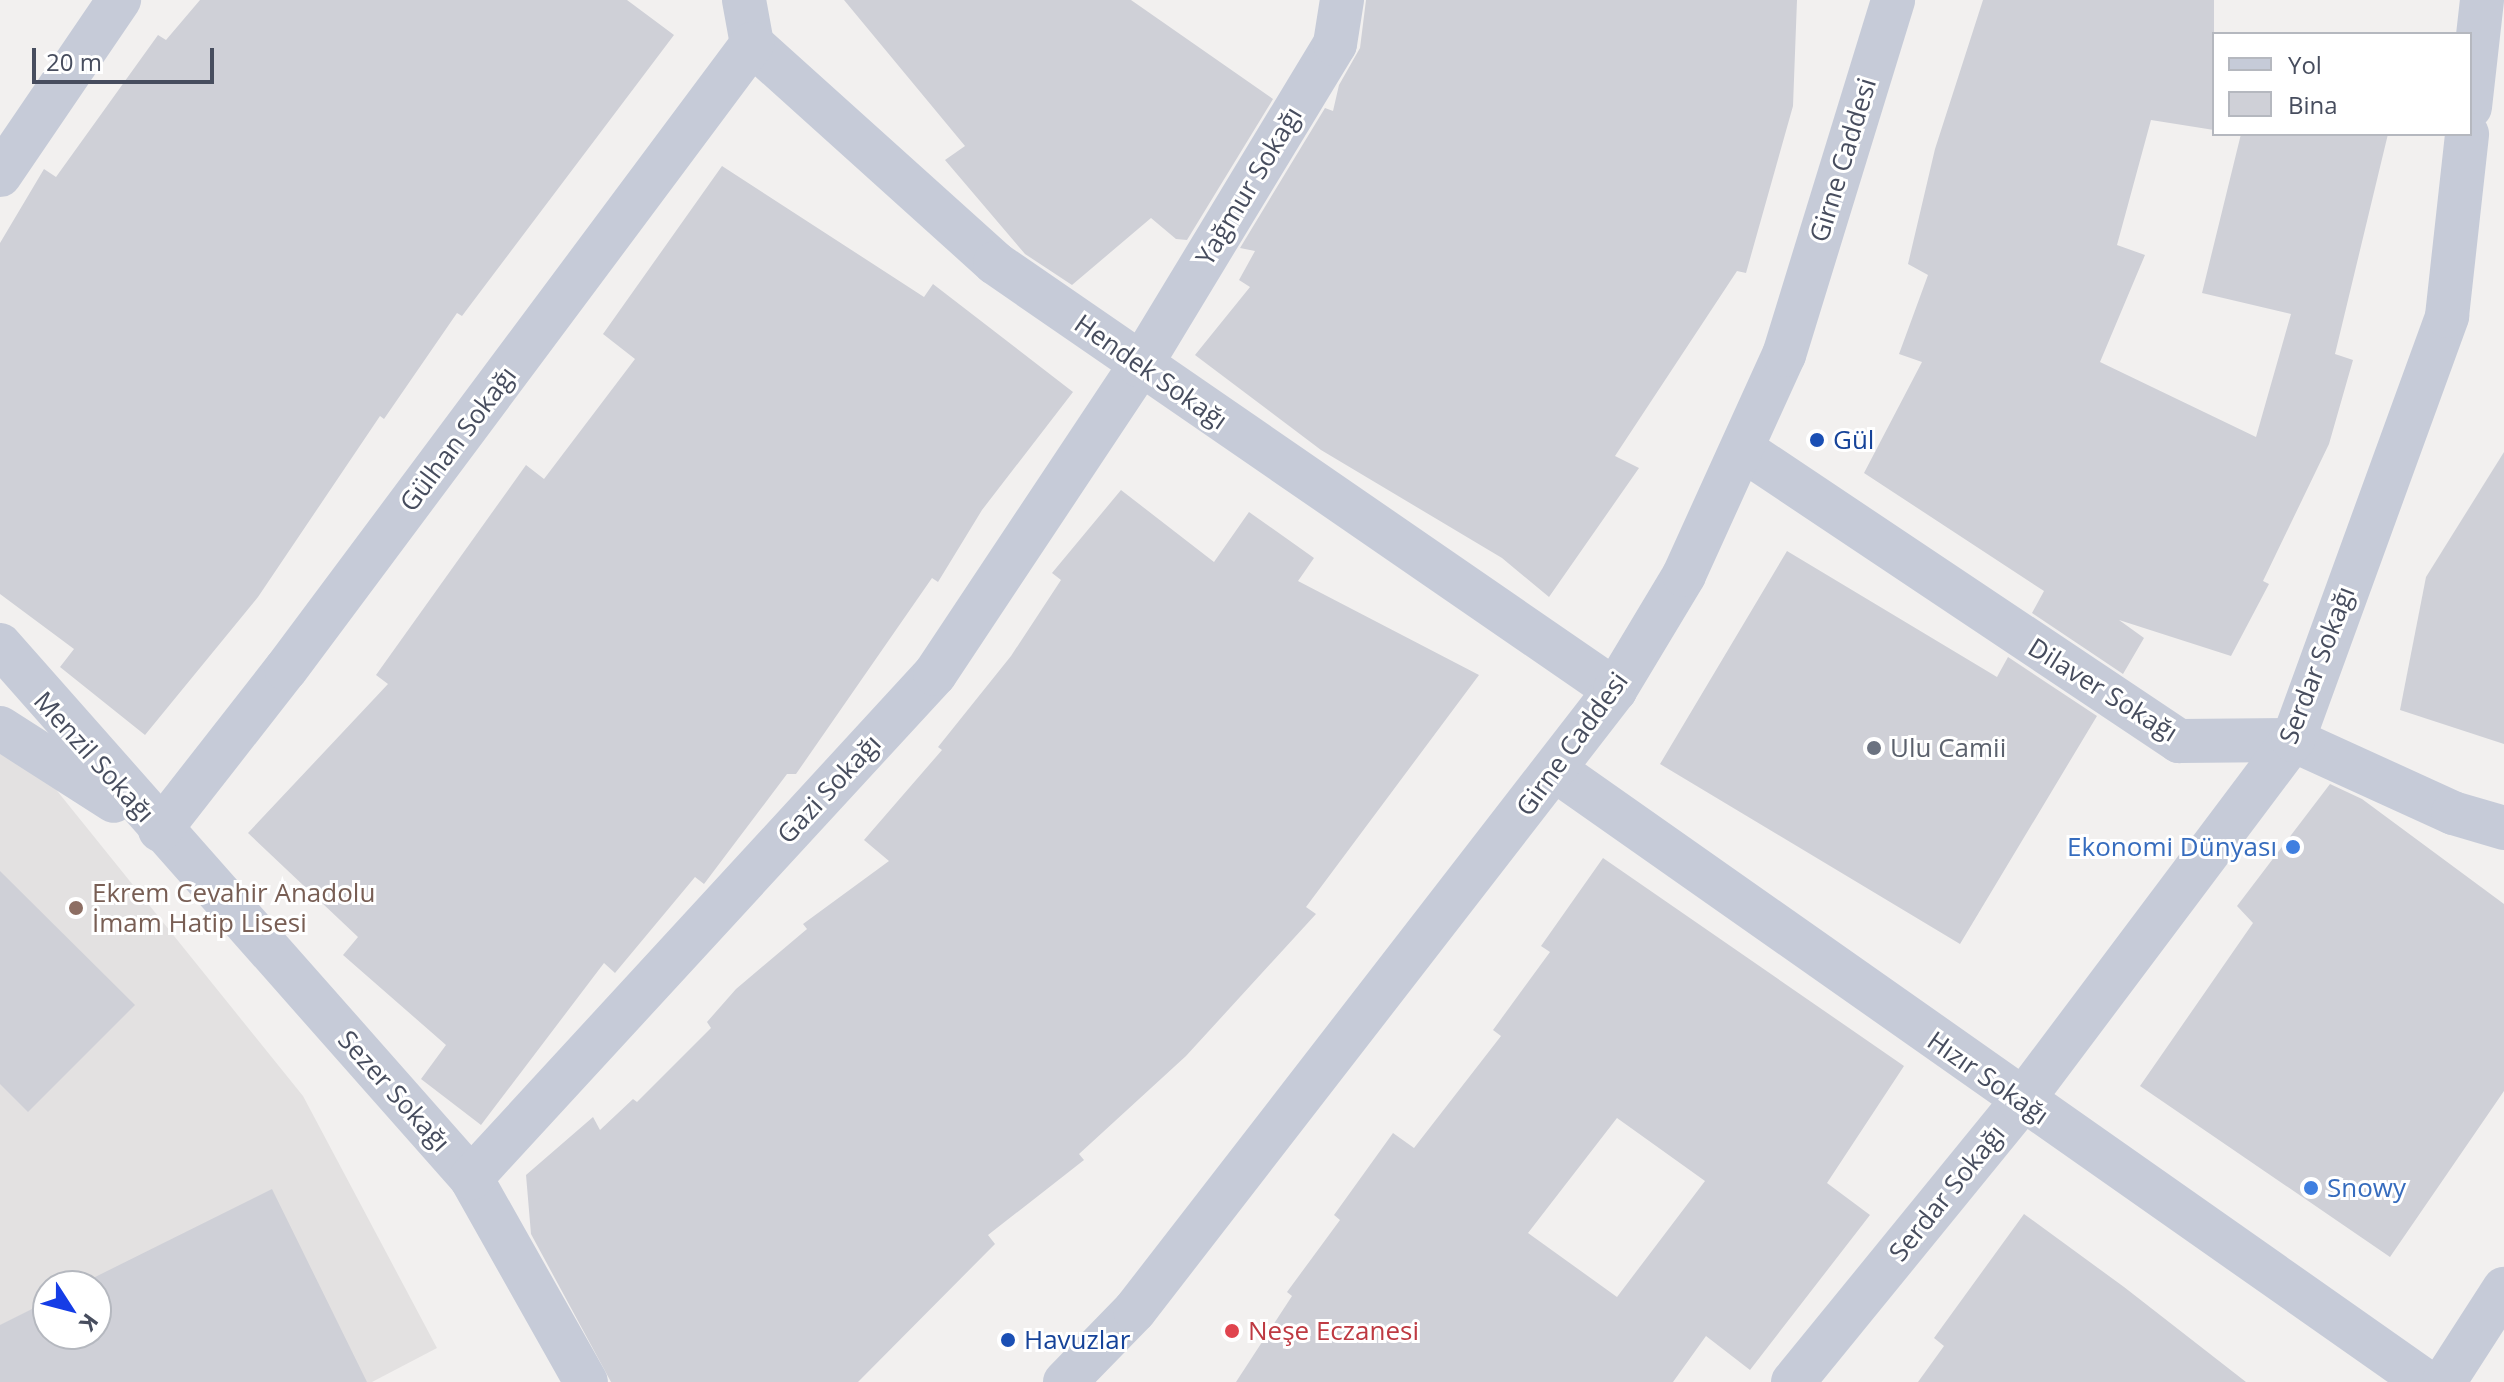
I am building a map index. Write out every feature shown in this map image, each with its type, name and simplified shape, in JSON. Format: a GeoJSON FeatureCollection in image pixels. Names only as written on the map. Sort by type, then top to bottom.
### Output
{"type":"FeatureCollection","features":[{"type":"Feature","properties":{"kind":"street"},"geometry":{"type":"LineString","coordinates":[[0,175],[119,0]]}},
{"type":"Feature","properties":{"kind":"street"},"geometry":{"type":"LineString","coordinates":[[744,0],[752,44]]}},
{"type":"Feature","properties":{"kind":"street","name":"Yağmur Sokağı"},"geometry":{"type":"LineString","coordinates":[[1140,366],[1335,44],[1342,0]]}},
{"type":"Feature","properties":{"kind":"street","name":"Girne Caddesi"},"geometry":{"type":"LineString","coordinates":[[1065,1382],[1135,1310],[1555,770],[1615,690],[1684,575],[1784,355],[1893,0]]}},
{"type":"Feature","properties":{"kind":"street"},"geometry":{"type":"LineString","coordinates":[[2472,89],[2482,0]]}},
{"type":"Feature","properties":{"kind":"street","name":"Hendek Sokağı"},"geometry":{"type":"LineString","coordinates":[[752,44],[995,263],[1140,366],[1615,690]]}},
{"type":"Feature","properties":{"kind":"street","name":"Gülhan Sokağı"},"geometry":{"type":"LineString","coordinates":[[160,830],[286,669],[752,44]]}},
{"type":"Feature","properties":{"kind":"street","name":"Serdar Sokağı"},"geometry":{"type":"LineString","coordinates":[[1793,1382],[2021,1102],[2293,740],[2447,316],[2467,136]]}},
{"type":"Feature","properties":{"kind":"street","name":"Gazi Sokağı"},"geometry":{"type":"LineString","coordinates":[[471,1178],[935,674],[1140,366]]}},
{"type":"Feature","properties":{"kind":"street","name":"Dilaver Sokağı"},"geometry":{"type":"LineString","coordinates":[[1742,449],[2179,741],[2293,740],[2453,813],[2504,828]]}},
{"type":"Feature","properties":{"kind":"street","name":"Menzil Sokağı"},"geometry":{"type":"LineString","coordinates":[[0,645],[160,830]]}},
{"type":"Feature","properties":{"kind":"street"},"geometry":{"type":"LineString","coordinates":[[0,728],[160,830]]}},
{"type":"Feature","properties":{"kind":"street","name":"Hızır Sokağı"},"geometry":{"type":"LineString","coordinates":[[1555,770],[2021,1102],[2426,1382]]}},
{"type":"Feature","properties":{"kind":"street","name":"Sezer Sokağı"},"geometry":{"type":"LineString","coordinates":[[160,830],[471,1178],[586,1382]]}},
{"type":"Feature","properties":{"kind":"street"},"geometry":{"type":"LineString","coordinates":[[2444,1382],[2504,1289]]}},
{"type":"Feature","properties":{"kind":"shaded area","name":"Ekrem Cevahir Anadolu İmam Hatip Lisesi"},"geometry":{"type":"Polygon","coordinates":[[[0,720],[303,1096],[437,1348],[372,1382],[0,1382],[0,720]]]}},
{"type":"Feature","properties":{"kind":"building"},"geometry":{"type":"Polygon","coordinates":[[[200,0],[627,0],[674,35],[462,316],[457,313],[384,419],[380,416],[258,597],[145,735],[60,667],[74,649],[0,594],[0,243],[44,169],[56,177],[158,35],[166,40],[200,0]]]}},
{"type":"Feature","properties":{"kind":"building"},"geometry":{"type":"Polygon","coordinates":[[[844,0],[1131,0],[1273,99],[1187,240],[1176,239],[1151,218],[1072,285],[1025,254],[945,160],[965,146],[844,0]]]}},
{"type":"Feature","properties":{"kind":"building"},"geometry":{"type":"Polygon","coordinates":[[[1366,0],[1797,0],[1793,106],[1746,273],[1737,271],[1615,456],[1639,468],[1549,597],[1502,558],[1321,450],[1195,355],[1250,287],[1239,280],[1255,251],[1240,248],[1325,108],[1333,111],[1339,85],[1360,48],[1366,0]]]}},
{"type":"Feature","properties":{"kind":"building"},"geometry":{"type":"Polygon","coordinates":[[[1983,0],[2214,0],[2212,130],[2151,120],[2117,245],[2145,255],[2100,362],[2256,437],[2291,314],[2202,293],[2241,136],[2388,136],[2335,354],[2353,360],[2329,444],[2263,581],[2269,584],[2231,656],[2119,620],[2144,638],[2123,674],[2032,613],[2044,591],[1864,473],[1922,362],[1899,354],[1928,275],[1908,264],[1935,149],[1983,0]]]}},
{"type":"Feature","properties":{"kind":"building"},"geometry":{"type":"Polygon","coordinates":[[[722,166],[924,297],[933,284],[1073,392],[982,510],[938,582],[932,578],[796,774],[787,774],[704,884],[695,877],[615,973],[604,963],[481,1125],[421,1079],[446,1045],[343,955],[358,937],[248,833],[388,684],[376,675],[526,465],[544,479],[635,359],[603,334],[722,166]]]}},
{"type":"Feature","properties":{"kind":"building"},"geometry":{"type":"Polygon","coordinates":[[[2504,452],[2504,744],[2400,710],[2426,577],[2504,452]]]}},
{"type":"Feature","properties":{"kind":"building"},"geometry":{"type":"Polygon","coordinates":[[[1121,490],[1214,562],[1249,512],[1314,558],[1298,581],[1479,675],[1306,907],[1316,914],[1186,1056],[1079,1154],[1084,1160],[988,1235],[995,1244],[858,1382],[611,1382],[531,1234],[526,1175],[593,1117],[600,1130],[633,1099],[637,1102],[711,1028],[707,1022],[736,989],[807,929],[803,924],[889,861],[864,840],[942,750],[938,747],[1011,656],[1061,580],[1052,573],[1121,490]]]}},
{"type":"Feature","properties":{"kind":"building","name":"Ulu Camii"},"geometry":{"type":"Polygon","coordinates":[[[1787,551],[1997,677],[2008,657],[2097,716],[1960,944],[1660,764],[1787,551]]]}},
{"type":"Feature","properties":{"kind":"building"},"geometry":{"type":"Polygon","coordinates":[[[2330,784],[2362,799],[2504,904],[2504,1091],[2390,1257],[2140,1086],[2253,923],[2237,906],[2330,784]]]}},
{"type":"Feature","properties":{"kind":"building"},"geometry":{"type":"Polygon","coordinates":[[[1603,858],[1904,1066],[1827,1183],[1870,1215],[1750,1370],[1706,1336],[1673,1382],[1236,1382],[1292,1296],[1287,1292],[1340,1220],[1334,1215],[1393,1133],[1414,1148],[1501,1036],[1493,1030],[1550,952],[1541,946],[1603,858]],[[1617,1118],[1528,1233],[1617,1297],[1705,1181],[1617,1118]]]}},
{"type":"Feature","properties":{"kind":"building"},"geometry":{"type":"Polygon","coordinates":[[[0,871],[135,1005],[28,1112],[0,1084],[0,871]]]}},
{"type":"Feature","properties":{"kind":"building"},"geometry":{"type":"Polygon","coordinates":[[[272,1189],[367,1382],[0,1382],[0,1325],[32,1309],[32,1350],[112,1350],[112,1270],[109,1270],[272,1189]]]}},
{"type":"Feature","properties":{"kind":"building"},"geometry":{"type":"Polygon","coordinates":[[[2024,1214],[2246,1382],[1918,1382],[1944,1346],[1934,1338],[2024,1214]]]}},
{"type":"Feature","properties":{"kind":"place","name":"Gül"},"geometry":{"type":"Point","coordinates":[1817,440]}},
{"type":"Feature","properties":{"kind":"place","name":"Ulu Camii"},"geometry":{"type":"Point","coordinates":[1874,748]}},
{"type":"Feature","properties":{"kind":"place","name":"Ekonomi Dünyası"},"geometry":{"type":"Point","coordinates":[2293,847]}},
{"type":"Feature","properties":{"kind":"place","name":"Ekrem Cevahir Anadolu İmam Hatip Lisesi"},"geometry":{"type":"Point","coordinates":[76,908]}},
{"type":"Feature","properties":{"kind":"place","name":"Snowy"},"geometry":{"type":"Point","coordinates":[2311,1188]}},
{"type":"Feature","properties":{"kind":"place","name":"Neşe Eczanesi"},"geometry":{"type":"Point","coordinates":[1232,1331]}},
{"type":"Feature","properties":{"kind":"place","name":"Havuzlar"},"geometry":{"type":"Point","coordinates":[1008,1340]}}]}
